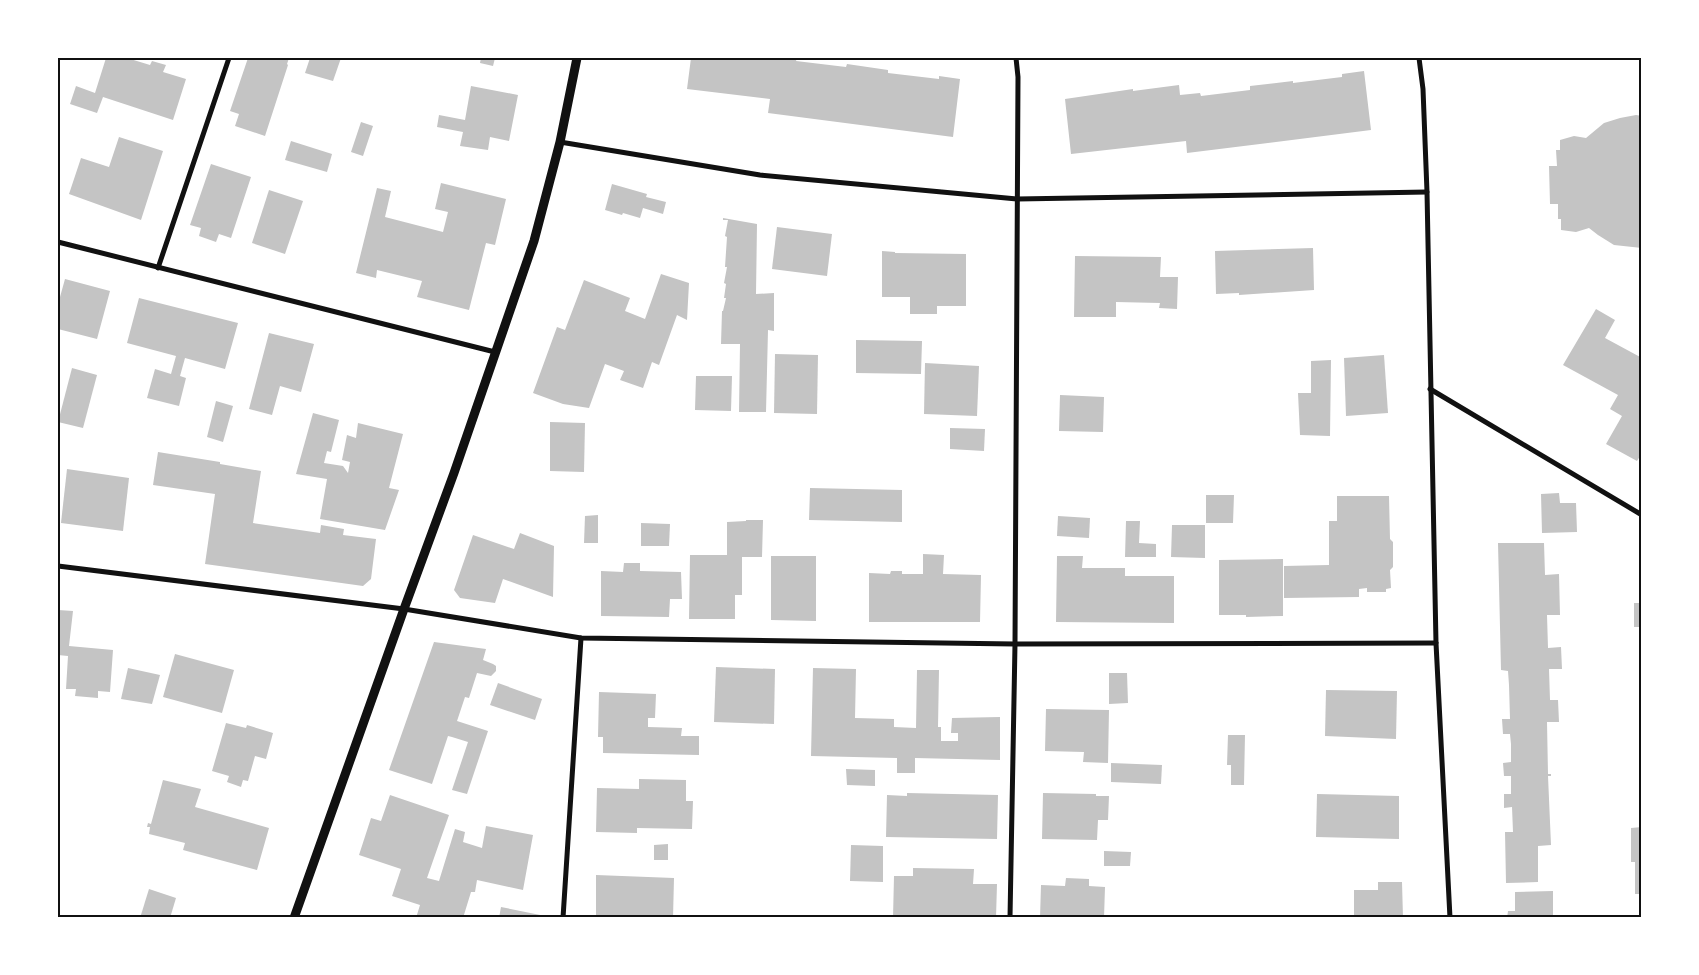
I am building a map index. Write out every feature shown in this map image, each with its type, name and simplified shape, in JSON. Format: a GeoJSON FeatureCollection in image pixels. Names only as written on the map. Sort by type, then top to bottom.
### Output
{"type":"FeatureCollection","features":[{"type":"Feature","properties":{"kind":"street"},"geometry":{"type":"LineString","coordinates":[[158,268],[229,58]]}},
{"type":"Feature","properties":{"kind":"street"},"geometry":{"type":"LineString","coordinates":[[294,918],[454,473],[534,241],[560,142],[577,58]]}},
{"type":"Feature","properties":{"kind":"street"},"geometry":{"type":"LineString","coordinates":[[1010,918],[1015,644],[1018,77],[1016,58]]}},
{"type":"Feature","properties":{"kind":"street"},"geometry":{"type":"LineString","coordinates":[[1419,58],[1423,89],[1427,192],[1436,643],[1450,918]]}},
{"type":"Feature","properties":{"kind":"street"},"geometry":{"type":"LineString","coordinates":[[560,142],[760,175],[1017,199],[1427,192]]}},
{"type":"Feature","properties":{"kind":"street"},"geometry":{"type":"LineString","coordinates":[[58,242],[495,352]]}},
{"type":"Feature","properties":{"kind":"street"},"geometry":{"type":"LineString","coordinates":[[1430,390],[1642,515]]}},
{"type":"Feature","properties":{"kind":"street"},"geometry":{"type":"LineString","coordinates":[[58,566],[404,609],[581,638],[1015,644],[1436,643]]}},
{"type":"Feature","properties":{"kind":"street"},"geometry":{"type":"LineString","coordinates":[[563,918],[581,638]]}},
{"type":"Feature","properties":{"kind":"building"},"geometry":{"type":"Polygon","coordinates":[[[106,58],[127,58],[150,65],[152,61],[166,65],[163,72],[186,79],[173,120],[103,97],[97,113],[70,104],[76,86],[95,93],[106,58]]]}},
{"type":"Feature","properties":{"kind":"building"},"geometry":{"type":"Polygon","coordinates":[[[248,58],[289,58],[265,136],[235,126],[239,114],[230,111],[248,58]]]}},
{"type":"Feature","properties":{"kind":"building"},"geometry":{"type":"Polygon","coordinates":[[[310,58],[341,58],[333,81],[305,73],[310,58]]]}},
{"type":"Feature","properties":{"kind":"building"},"geometry":{"type":"Polygon","coordinates":[[[481,58],[495,58],[493,66],[480,63],[481,58]]]}},
{"type":"Feature","properties":{"kind":"building"},"geometry":{"type":"Polygon","coordinates":[[[691,58],[797,58],[796,61],[846,67],[847,64],[888,70],[888,73],[939,79],[939,76],[960,79],[953,137],[768,113],[770,99],[687,89],[691,58]]]}},
{"type":"Feature","properties":{"kind":"building"},"geometry":{"type":"Polygon","coordinates":[[[1364,71],[1371,130],[1187,153],[1186,141],[1071,154],[1065,99],[1133,89],[1133,91],[1179,85],[1180,95],[1200,93],[1201,96],[1250,90],[1250,86],[1342,77],[1342,74],[1364,71]]]}},
{"type":"Feature","properties":{"kind":"building"},"geometry":{"type":"Polygon","coordinates":[[[471,86],[518,95],[509,141],[490,137],[488,150],[460,146],[463,132],[437,127],[439,115],[465,120],[471,86]]]}},
{"type":"Feature","properties":{"kind":"building"},"geometry":{"type":"Polygon","coordinates":[[[1636,115],[1642,116],[1642,248],[1614,245],[1589,228],[1576,232],[1561,230],[1561,219],[1558,219],[1558,204],[1550,204],[1549,166],[1557,166],[1556,150],[1560,150],[1560,140],[1574,136],[1586,138],[1604,123],[1636,115]]]}},
{"type":"Feature","properties":{"kind":"building"},"geometry":{"type":"Polygon","coordinates":[[[361,122],[373,126],[363,156],[351,152],[361,122]]]}},
{"type":"Feature","properties":{"kind":"building"},"geometry":{"type":"Polygon","coordinates":[[[119,137],[163,151],[141,220],[69,194],[81,158],[109,167],[119,137]]]}},
{"type":"Feature","properties":{"kind":"building"},"geometry":{"type":"Polygon","coordinates":[[[291,141],[332,154],[327,172],[285,160],[291,141]]]}},
{"type":"Feature","properties":{"kind":"building"},"geometry":{"type":"Polygon","coordinates":[[[211,164],[251,177],[231,238],[219,234],[216,242],[199,236],[201,228],[190,225],[211,164]]]}},
{"type":"Feature","properties":{"kind":"building"},"geometry":{"type":"Polygon","coordinates":[[[441,183],[506,199],[495,245],[486,243],[469,310],[417,297],[422,281],[377,270],[376,278],[356,273],[377,188],[391,191],[385,217],[443,232],[448,212],[435,209],[441,183]]]}},
{"type":"Feature","properties":{"kind":"building"},"geometry":{"type":"Polygon","coordinates":[[[612,184],[647,194],[646,197],[666,202],[663,214],[643,208],[640,218],[605,210],[612,184]]]}},
{"type":"Feature","properties":{"kind":"building"},"geometry":{"type":"Polygon","coordinates":[[[269,190],[303,201],[285,254],[252,243],[269,190]]]}},
{"type":"Feature","properties":{"kind":"building"},"geometry":{"type":"Polygon","coordinates":[[[723,218],[757,224],[756,294],[774,293],[774,331],[768,330],[766,412],[739,412],[740,344],[721,344],[722,311],[726,298],[724,298],[727,267],[725,267],[727,237],[725,236],[728,220],[723,220],[723,218]]]}},
{"type":"Feature","properties":{"kind":"building"},"geometry":{"type":"Polygon","coordinates":[[[777,227],[832,234],[827,276],[772,269],[777,227]]]}},
{"type":"Feature","properties":{"kind":"building"},"geometry":{"type":"Polygon","coordinates":[[[1313,248],[1314,290],[1239,295],[1239,293],[1216,294],[1215,251],[1313,248]]]}},
{"type":"Feature","properties":{"kind":"building"},"geometry":{"type":"Polygon","coordinates":[[[882,251],[895,253],[966,254],[966,306],[937,306],[937,314],[910,314],[910,297],[882,297],[882,251]]]}},
{"type":"Feature","properties":{"kind":"building"},"geometry":{"type":"Polygon","coordinates":[[[1075,256],[1161,257],[1160,277],[1178,277],[1177,309],[1159,308],[1160,303],[1116,302],[1116,317],[1074,317],[1075,256]]]}},
{"type":"Feature","properties":{"kind":"building"},"geometry":{"type":"Polygon","coordinates":[[[661,274],[689,283],[687,320],[677,315],[659,365],[652,362],[643,388],[620,380],[624,371],[605,364],[589,408],[563,404],[533,393],[557,327],[565,330],[584,280],[630,298],[625,311],[645,319],[661,274]]]}},
{"type":"Feature","properties":{"kind":"building"},"geometry":{"type":"Polygon","coordinates":[[[65,279],[110,291],[97,339],[58,329],[58,297],[60,297],[65,279]]]}},
{"type":"Feature","properties":{"kind":"building"},"geometry":{"type":"Polygon","coordinates":[[[139,298],[238,323],[225,369],[185,358],[180,376],[186,378],[179,406],[147,398],[155,369],[171,374],[176,356],[127,343],[139,298]]]}},
{"type":"Feature","properties":{"kind":"building"},"geometry":{"type":"Polygon","coordinates":[[[1596,309],[1615,320],[1605,338],[1642,358],[1642,453],[1637,461],[1606,444],[1622,416],[1610,409],[1618,395],[1563,365],[1596,309]]]}},
{"type":"Feature","properties":{"kind":"building"},"geometry":{"type":"Polygon","coordinates":[[[269,333],[314,344],[301,392],[280,386],[272,415],[249,409],[269,333]]]}},
{"type":"Feature","properties":{"kind":"building"},"geometry":{"type":"Polygon","coordinates":[[[856,340],[922,341],[921,374],[856,373],[856,340]]]}},
{"type":"Feature","properties":{"kind":"building"},"geometry":{"type":"Polygon","coordinates":[[[775,354],[818,355],[817,414],[774,413],[775,354]]]}},
{"type":"Feature","properties":{"kind":"building"},"geometry":{"type":"Polygon","coordinates":[[[1384,355],[1388,413],[1346,416],[1344,358],[1384,355]]]}},
{"type":"Feature","properties":{"kind":"building"},"geometry":{"type":"Polygon","coordinates":[[[1331,360],[1330,436],[1300,435],[1298,393],[1311,393],[1311,361],[1331,360]]]}},
{"type":"Feature","properties":{"kind":"building"},"geometry":{"type":"Polygon","coordinates":[[[925,363],[979,366],[977,416],[924,414],[925,363]]]}},
{"type":"Feature","properties":{"kind":"building"},"geometry":{"type":"Polygon","coordinates":[[[72,368],[97,375],[83,428],[58,422],[72,368]]]}},
{"type":"Feature","properties":{"kind":"building"},"geometry":{"type":"Polygon","coordinates":[[[696,376],[732,376],[731,411],[695,410],[696,376]]]}},
{"type":"Feature","properties":{"kind":"building"},"geometry":{"type":"Polygon","coordinates":[[[1060,395],[1104,397],[1103,432],[1059,431],[1060,395]]]}},
{"type":"Feature","properties":{"kind":"building"},"geometry":{"type":"Polygon","coordinates":[[[216,401],[233,406],[223,442],[207,437],[216,401]]]}},
{"type":"Feature","properties":{"kind":"building"},"geometry":{"type":"Polygon","coordinates":[[[313,413],[339,420],[331,452],[327,451],[324,463],[343,466],[348,473],[350,462],[342,460],[347,435],[356,438],[358,423],[403,434],[389,488],[399,490],[385,530],[320,519],[327,479],[296,474],[313,413]]]}},
{"type":"Feature","properties":{"kind":"building"},"geometry":{"type":"Polygon","coordinates":[[[550,422],[585,423],[584,472],[550,471],[550,422]]]}},
{"type":"Feature","properties":{"kind":"building"},"geometry":{"type":"Polygon","coordinates":[[[950,428],[985,429],[984,451],[950,449],[950,428]]]}},
{"type":"Feature","properties":{"kind":"building"},"geometry":{"type":"Polygon","coordinates":[[[158,452],[261,471],[253,523],[320,533],[321,525],[344,529],[343,535],[376,539],[371,579],[363,586],[205,564],[215,494],[153,485],[158,452]]]}},
{"type":"Feature","properties":{"kind":"building"},"geometry":{"type":"Polygon","coordinates":[[[67,469],[129,478],[123,531],[61,523],[67,469]]]}},
{"type":"Feature","properties":{"kind":"building"},"geometry":{"type":"Polygon","coordinates":[[[810,488],[902,490],[902,522],[809,520],[810,488]]]}},
{"type":"Feature","properties":{"kind":"building"},"geometry":{"type":"Polygon","coordinates":[[[1559,493],[1560,503],[1576,503],[1577,532],[1542,533],[1541,494],[1559,493]]]}},
{"type":"Feature","properties":{"kind":"building"},"geometry":{"type":"Polygon","coordinates":[[[1206,495],[1234,495],[1233,523],[1206,523],[1206,495]]]}},
{"type":"Feature","properties":{"kind":"building"},"geometry":{"type":"Polygon","coordinates":[[[1337,496],[1389,496],[1390,539],[1393,542],[1393,567],[1390,570],[1391,588],[1386,589],[1386,592],[1367,592],[1367,588],[1359,589],[1359,597],[1284,598],[1284,566],[1329,565],[1329,521],[1337,521],[1337,496]]]}},
{"type":"Feature","properties":{"kind":"building"},"geometry":{"type":"Polygon","coordinates":[[[598,515],[598,543],[584,543],[585,516],[598,515]]]}},
{"type":"Feature","properties":{"kind":"building"},"geometry":{"type":"Polygon","coordinates":[[[1058,516],[1090,518],[1089,538],[1057,536],[1058,516]]]}},
{"type":"Feature","properties":{"kind":"building"},"geometry":{"type":"Polygon","coordinates":[[[763,520],[762,557],[742,557],[742,595],[735,595],[735,619],[689,619],[690,555],[727,555],[727,522],[763,520]]]}},
{"type":"Feature","properties":{"kind":"building"},"geometry":{"type":"Polygon","coordinates":[[[1126,521],[1140,521],[1139,543],[1156,544],[1156,557],[1125,557],[1126,521]]]}},
{"type":"Feature","properties":{"kind":"building"},"geometry":{"type":"Polygon","coordinates":[[[641,523],[670,524],[669,546],[641,546],[641,523]]]}},
{"type":"Feature","properties":{"kind":"building"},"geometry":{"type":"Polygon","coordinates":[[[1172,525],[1205,525],[1205,558],[1171,557],[1172,525]]]}},
{"type":"Feature","properties":{"kind":"building"},"geometry":{"type":"Polygon","coordinates":[[[520,533],[554,546],[553,597],[503,579],[495,603],[460,598],[454,590],[473,535],[514,549],[520,533]]]}},
{"type":"Feature","properties":{"kind":"building"},"geometry":{"type":"Polygon","coordinates":[[[1498,543],[1544,543],[1545,575],[1559,574],[1560,615],[1547,615],[1548,648],[1561,647],[1562,669],[1549,669],[1550,700],[1558,700],[1559,722],[1547,722],[1548,774],[1551,774],[1551,776],[1548,776],[1551,845],[1538,846],[1538,882],[1506,883],[1505,832],[1513,832],[1512,807],[1504,808],[1504,794],[1511,794],[1511,776],[1504,776],[1503,763],[1511,762],[1511,744],[1510,734],[1503,734],[1502,719],[1510,719],[1508,671],[1501,670],[1498,543]]]}},
{"type":"Feature","properties":{"kind":"building"},"geometry":{"type":"Polygon","coordinates":[[[923,554],[944,555],[943,574],[981,575],[980,622],[869,622],[869,573],[890,574],[891,571],[902,571],[902,574],[923,574],[923,554]]]}},
{"type":"Feature","properties":{"kind":"building"},"geometry":{"type":"Polygon","coordinates":[[[771,556],[816,556],[816,621],[771,620],[771,556]]]}},
{"type":"Feature","properties":{"kind":"building"},"geometry":{"type":"Polygon","coordinates":[[[1057,556],[1083,556],[1082,568],[1125,568],[1125,576],[1174,576],[1174,623],[1056,622],[1057,556]]]}},
{"type":"Feature","properties":{"kind":"building"},"geometry":{"type":"Polygon","coordinates":[[[1283,559],[1283,616],[1246,617],[1246,615],[1219,615],[1219,560],[1283,559]]]}},
{"type":"Feature","properties":{"kind":"building"},"geometry":{"type":"Polygon","coordinates":[[[624,563],[640,563],[640,571],[681,572],[682,599],[670,599],[669,617],[601,616],[601,571],[623,572],[624,563]]]}},
{"type":"Feature","properties":{"kind":"building"},"geometry":{"type":"Polygon","coordinates":[[[1634,603],[1642,603],[1642,627],[1634,627],[1634,603]]]}},
{"type":"Feature","properties":{"kind":"building"},"geometry":{"type":"Polygon","coordinates":[[[58,610],[73,611],[69,646],[113,650],[110,692],[98,691],[98,698],[75,696],[76,689],[66,689],[68,656],[58,655],[58,610]]]}},
{"type":"Feature","properties":{"kind":"building"},"geometry":{"type":"Polygon","coordinates":[[[434,642],[486,649],[483,660],[496,666],[496,671],[491,676],[477,673],[469,698],[465,697],[457,721],[488,731],[467,794],[452,790],[468,742],[452,737],[448,736],[432,784],[389,770],[434,642]]]}},
{"type":"Feature","properties":{"kind":"building"},"geometry":{"type":"Polygon","coordinates":[[[175,654],[234,670],[222,713],[163,697],[175,654]]]}},
{"type":"Feature","properties":{"kind":"building"},"geometry":{"type":"Polygon","coordinates":[[[716,667],[775,669],[774,724],[714,722],[716,667]]]}},
{"type":"Feature","properties":{"kind":"building"},"geometry":{"type":"Polygon","coordinates":[[[128,668],[160,675],[152,704],[121,699],[128,668]]]}},
{"type":"Feature","properties":{"kind":"building"},"geometry":{"type":"Polygon","coordinates":[[[813,668],[856,669],[855,718],[894,719],[894,727],[916,728],[917,670],[939,670],[938,727],[941,727],[941,741],[958,741],[958,733],[951,733],[952,718],[1000,717],[1000,760],[915,758],[915,773],[897,773],[897,758],[811,756],[813,668]]]}},
{"type":"Feature","properties":{"kind":"building"},"geometry":{"type":"Polygon","coordinates":[[[1109,673],[1127,673],[1128,703],[1109,704],[1109,673]]]}},
{"type":"Feature","properties":{"kind":"building"},"geometry":{"type":"Polygon","coordinates":[[[498,683],[542,699],[535,720],[490,705],[498,683]]]}},
{"type":"Feature","properties":{"kind":"building"},"geometry":{"type":"Polygon","coordinates":[[[1326,690],[1397,691],[1396,739],[1325,736],[1326,690]]]}},
{"type":"Feature","properties":{"kind":"building"},"geometry":{"type":"Polygon","coordinates":[[[599,692],[656,694],[655,718],[648,718],[648,727],[682,728],[681,736],[699,736],[699,755],[603,753],[603,737],[598,737],[599,692]]]}},
{"type":"Feature","properties":{"kind":"building"},"geometry":{"type":"Polygon","coordinates":[[[1046,709],[1109,710],[1108,763],[1083,762],[1084,752],[1045,751],[1046,709]]]}},
{"type":"Feature","properties":{"kind":"building"},"geometry":{"type":"Polygon","coordinates":[[[226,723],[246,728],[247,725],[273,733],[266,759],[255,756],[248,781],[243,780],[241,787],[227,782],[229,776],[212,771],[226,723]]]}},
{"type":"Feature","properties":{"kind":"building"},"geometry":{"type":"Polygon","coordinates":[[[1228,735],[1245,735],[1244,785],[1231,785],[1231,765],[1227,765],[1228,735]]]}},
{"type":"Feature","properties":{"kind":"building"},"geometry":{"type":"Polygon","coordinates":[[[1111,763],[1162,765],[1161,784],[1111,782],[1111,763]]]}},
{"type":"Feature","properties":{"kind":"building"},"geometry":{"type":"Polygon","coordinates":[[[846,769],[875,770],[875,786],[847,785],[846,769]]]}},
{"type":"Feature","properties":{"kind":"building"},"geometry":{"type":"Polygon","coordinates":[[[639,779],[686,780],[686,801],[693,801],[692,829],[637,828],[637,833],[596,832],[597,788],[639,789],[639,779]]]}},
{"type":"Feature","properties":{"kind":"building"},"geometry":{"type":"Polygon","coordinates":[[[163,780],[201,789],[195,807],[269,828],[257,870],[183,850],[185,843],[149,834],[150,827],[147,827],[148,823],[151,824],[163,780]]]}},
{"type":"Feature","properties":{"kind":"building"},"geometry":{"type":"Polygon","coordinates":[[[907,793],[998,795],[997,839],[886,837],[887,795],[907,796],[907,793]]]}},
{"type":"Feature","properties":{"kind":"building"},"geometry":{"type":"Polygon","coordinates":[[[1043,793],[1109,796],[1108,820],[1098,820],[1097,840],[1042,839],[1043,793]]]}},
{"type":"Feature","properties":{"kind":"building"},"geometry":{"type":"Polygon","coordinates":[[[1317,794],[1399,796],[1399,839],[1316,837],[1317,794]]]}},
{"type":"Feature","properties":{"kind":"building"},"geometry":{"type":"Polygon","coordinates":[[[390,795],[449,815],[427,878],[439,881],[455,829],[465,832],[463,842],[482,848],[486,826],[533,835],[523,890],[477,880],[475,892],[471,892],[463,918],[416,918],[420,905],[392,896],[401,869],[359,855],[371,818],[381,821],[390,795]]]}},
{"type":"Feature","properties":{"kind":"building"},"geometry":{"type":"Polygon","coordinates":[[[1642,827],[1642,894],[1635,894],[1635,862],[1631,862],[1631,828],[1642,827]]]}},
{"type":"Feature","properties":{"kind":"building"},"geometry":{"type":"Polygon","coordinates":[[[668,844],[668,860],[654,860],[654,845],[668,844]]]}},
{"type":"Feature","properties":{"kind":"building"},"geometry":{"type":"Polygon","coordinates":[[[851,845],[883,846],[883,882],[850,881],[851,845]]]}},
{"type":"Feature","properties":{"kind":"building"},"geometry":{"type":"Polygon","coordinates":[[[1104,851],[1131,852],[1130,866],[1104,866],[1104,851]]]}},
{"type":"Feature","properties":{"kind":"building"},"geometry":{"type":"Polygon","coordinates":[[[913,868],[974,869],[973,884],[997,884],[996,918],[893,918],[894,876],[913,876],[913,868]]]}},
{"type":"Feature","properties":{"kind":"building"},"geometry":{"type":"Polygon","coordinates":[[[596,875],[674,878],[673,918],[596,918],[596,875]]]}},
{"type":"Feature","properties":{"kind":"building"},"geometry":{"type":"Polygon","coordinates":[[[1066,878],[1089,879],[1089,886],[1105,887],[1104,918],[1040,918],[1041,885],[1065,886],[1066,878]]]}},
{"type":"Feature","properties":{"kind":"building"},"geometry":{"type":"Polygon","coordinates":[[[1378,882],[1402,882],[1403,918],[1354,918],[1354,890],[1378,890],[1378,882]]]}},
{"type":"Feature","properties":{"kind":"building"},"geometry":{"type":"Polygon","coordinates":[[[149,889],[176,898],[170,918],[140,918],[149,889]]]}},
{"type":"Feature","properties":{"kind":"building"},"geometry":{"type":"Polygon","coordinates":[[[1553,891],[1553,918],[1507,918],[1508,911],[1515,911],[1515,892],[1553,891]]]}},
{"type":"Feature","properties":{"kind":"building"},"geometry":{"type":"Polygon","coordinates":[[[501,907],[550,917],[550,918],[499,918],[501,907]]]}}]}
